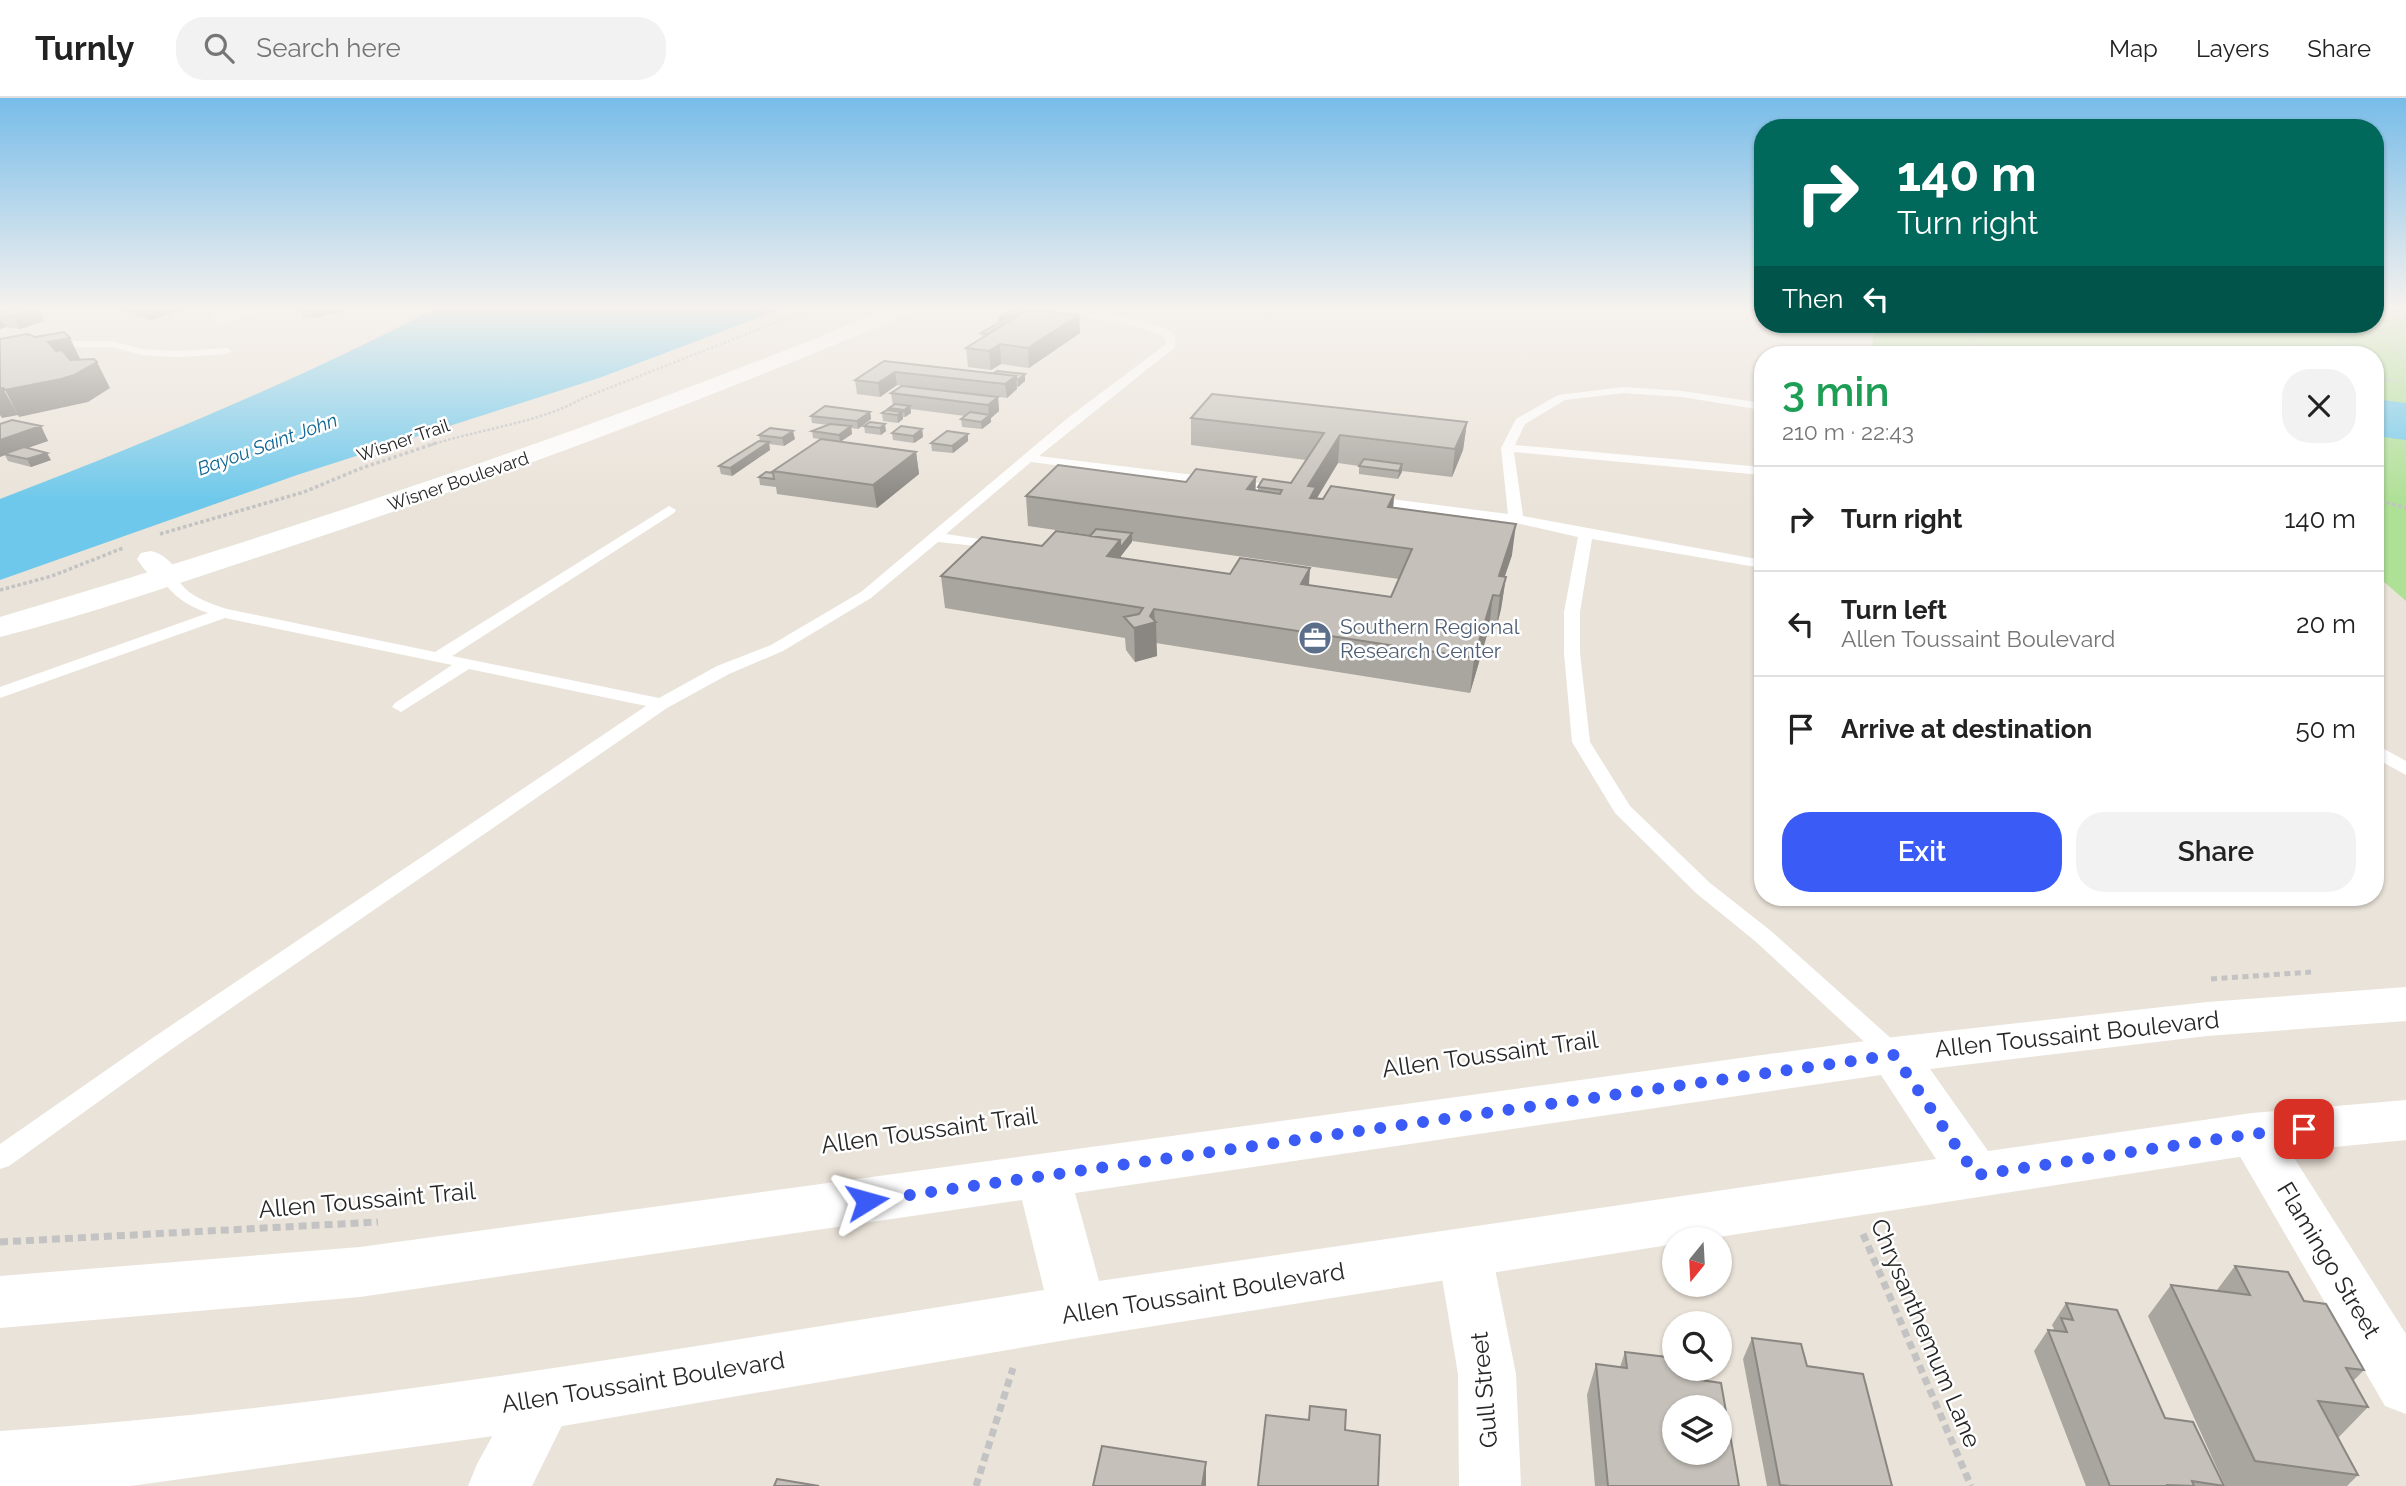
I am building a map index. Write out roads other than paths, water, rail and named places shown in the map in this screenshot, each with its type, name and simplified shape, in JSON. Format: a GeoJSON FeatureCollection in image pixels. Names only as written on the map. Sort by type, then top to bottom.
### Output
{"type":"FeatureCollection","features":[{"type":"Feature","properties":{"kind":"main road","name":"Wisner Boulevard"},"geometry":{"type":"LineString","coordinates":[[0,604],[528,438],[703,373]]}},
{"type":"Feature","properties":{"kind":"main road","name":"Wisner Boulevard"},"geometry":{"type":"LineString","coordinates":[[0,627],[150,555],[531,456],[751,373]]}},
{"type":"Feature","properties":{"kind":"main road","name":"Allen Toussaint Boulevard"},"geometry":{"type":"LineString","coordinates":[[0,1302],[360,1272],[1894,1055],[2207,1018],[2406,1003]]}},
{"type":"Feature","properties":{"kind":"main road"},"geometry":{"type":"LineString","coordinates":[[1894,1055],[1976,1175]]}},
{"type":"Feature","properties":{"kind":"main road","name":"Allen Toussaint Boulevard"},"geometry":{"type":"LineString","coordinates":[[0,1463],[130,1454],[545,1399],[1053,1316],[1846,1194],[2252,1134],[2406,1120]]}},
{"type":"Feature","properties":{"kind":"main road"},"geometry":{"type":"LineString","coordinates":[[1043,1175],[1053,1316]]}},
{"type":"Feature","properties":{"kind":"street","name":"Flamingo Street"},"geometry":{"type":"LineString","coordinates":[[2252,1134],[2406,1386]]}},
{"type":"Feature","properties":{"kind":"street","name":"Gull Street"},"geometry":{"type":"LineString","coordinates":[[1465,1254],[1488,1374],[1490,1486]]}},
{"type":"Feature","properties":{"kind":"street"},"geometry":{"type":"LineString","coordinates":[[499,1486],[545,1399]]}},
{"type":"Feature","properties":{"kind":"lane"},"geometry":{"type":"LineString","coordinates":[[0,1158],[171,1038],[661,704],[723,670],[777,648],[866,596],[1073,420],[1135,373]]}},
{"type":"Feature","properties":{"kind":"lane"},"geometry":{"type":"LineString","coordinates":[[1516,519],[1507,448],[1520,422],[1562,397],[1624,390],[1682,394],[1754,406]]}},
{"type":"Feature","properties":{"kind":"lane"},"geometry":{"type":"LineString","coordinates":[[1507,448],[1754,470]]}},
{"type":"Feature","properties":{"kind":"lane"},"geometry":{"type":"LineString","coordinates":[[1028,458],[1287,491]]}},
{"type":"Feature","properties":{"kind":"lane"},"geometry":{"type":"LineString","coordinates":[[1355,499],[1516,519],[1586,534],[1754,563]]}},
{"type":"Feature","properties":{"kind":"lane"},"geometry":{"type":"LineString","coordinates":[[437,658],[669,510]]}},
{"type":"Feature","properties":{"kind":"lane"},"geometry":{"type":"LineString","coordinates":[[1586,534],[1572,612],[1572,653],[1581,741],[1622,808],[1703,888],[1763,936],[1894,1055]]}},
{"type":"Feature","properties":{"kind":"lane"},"geometry":{"type":"LineString","coordinates":[[936,537],[1013,548]]}},
{"type":"Feature","properties":{"kind":"lane"},"geometry":{"type":"LineString","coordinates":[[150,555],[180,594],[194,603],[223,613],[661,704]]}},
{"type":"Feature","properties":{"kind":"lane"},"geometry":{"type":"LineString","coordinates":[[0,693],[223,613]]}},
{"type":"Feature","properties":{"kind":"lane"},"geometry":{"type":"LineString","coordinates":[[401,707],[465,664]]}},
{"type":"Feature","properties":{"kind":"lane"},"geometry":{"type":"LineString","coordinates":[[2384,756],[2406,769]]}},
{"type":"Feature","properties":{"kind":"water","name":"Bayou Saint John"},"geometry":{"type":"Polygon","coordinates":[[[304,373],[613,373],[297,475],[0,580],[0,499],[221,410],[304,373]]]}},
{"type":"Feature","properties":{"kind":"water"},"geometry":{"type":"Polygon","coordinates":[[[2384,400],[2406,403],[2406,440],[2384,437],[2384,400]]]}},
{"type":"Feature","properties":{"kind":"place","name":"Southern Regional Research Center"},"geometry":{"type":"Point","coordinates":[1315,638]}}]}
